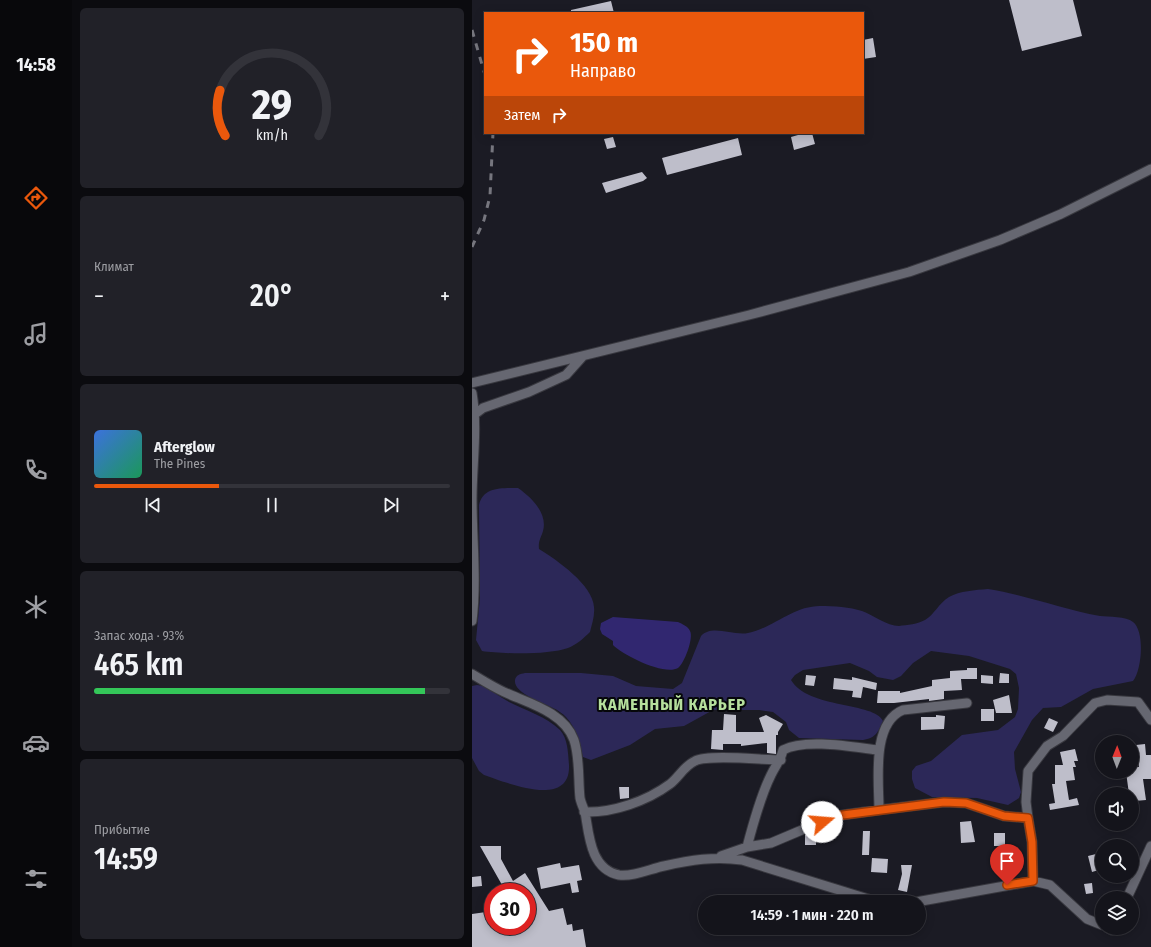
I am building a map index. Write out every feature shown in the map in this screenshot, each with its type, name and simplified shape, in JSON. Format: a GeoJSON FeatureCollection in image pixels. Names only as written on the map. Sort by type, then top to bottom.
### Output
{"type":"FeatureCollection","features":[{"type":"Feature","properties":{"kind":"street"},"geometry":{"type":"LineString","coordinates":[[472,383],[756,313],[909,272],[952,258],[1061,214],[1151,169]]}},
{"type":"Feature","properties":{"kind":"street"},"geometry":{"type":"LineString","coordinates":[[475,414],[483,408],[529,392],[566,375],[583,356]]}},
{"type":"Feature","properties":{"kind":"street"},"geometry":{"type":"LineString","coordinates":[[472,393],[475,414],[472,497],[475,589],[472,621]]}},
{"type":"Feature","properties":{"kind":"street"},"geometry":{"type":"LineString","coordinates":[[472,674],[556,717],[568,727],[574,741],[580,800],[584,812],[589,842],[597,859],[609,870],[619,875],[636,873],[694,860],[718,858],[742,860],[855,895]]}},
{"type":"Feature","properties":{"kind":"street"},"geometry":{"type":"LineString","coordinates":[[1033,881],[1032,842],[1026,802],[1028,771],[1047,746],[1063,736],[1095,702],[1107,700],[1138,702],[1151,720]]}},
{"type":"Feature","properties":{"kind":"street"},"geometry":{"type":"LineString","coordinates":[[879,810],[878,750],[889,719],[895,713],[903,710],[967,703]]}},
{"type":"Feature","properties":{"kind":"street"},"geometry":{"type":"LineString","coordinates":[[747,846],[771,774],[780,760],[783,750],[792,745],[807,744],[878,750]]}},
{"type":"Feature","properties":{"kind":"street"},"geometry":{"type":"LineString","coordinates":[[584,812],[598,812],[630,804],[649,796],[671,783],[686,767],[696,760],[780,760]]}},
{"type":"Feature","properties":{"kind":"street"},"geometry":{"type":"LineString","coordinates":[[718,858],[747,846],[771,843],[835,816],[879,810],[944,802],[966,803],[1004,816],[1028,818]]}},
{"type":"Feature","properties":{"kind":"street"},"geometry":{"type":"LineString","coordinates":[[1130,891],[1151,846]]}},
{"type":"Feature","properties":{"kind":"street"},"geometry":{"type":"LineString","coordinates":[[926,900],[1033,881],[1050,885],[1087,919],[1095,922]]}},
{"type":"Feature","properties":{"kind":"shaded area"},"geometry":{"type":"Polygon","coordinates":[[[505,488],[518,488],[533,501],[541,512],[544,524],[539,542],[539,549],[573,574],[588,590],[592,599],[594,613],[590,632],[580,641],[568,648],[538,653],[491,652],[482,651],[476,640],[480,598],[479,505],[484,495],[489,492],[505,488]]]}},
{"type":"Feature","properties":{"kind":"shaded area"},"geometry":{"type":"Polygon","coordinates":[[[988,589],[1086,613],[1130,620],[1137,627],[1141,642],[1140,660],[1136,676],[1133,681],[1093,689],[1061,707],[1043,708],[1032,720],[1014,752],[1015,769],[1021,792],[1019,798],[1008,805],[977,798],[932,797],[915,788],[912,779],[912,771],[916,766],[931,761],[962,735],[998,730],[1015,717],[1018,709],[1019,688],[1016,674],[1010,669],[969,656],[931,651],[913,663],[901,676],[893,680],[877,677],[869,671],[850,663],[803,670],[795,675],[791,680],[800,689],[811,696],[825,701],[855,707],[877,715],[883,721],[876,734],[871,738],[863,740],[799,738],[789,730],[786,722],[773,712],[759,710],[713,710],[684,726],[655,729],[630,745],[591,760],[583,757],[575,731],[566,717],[557,710],[524,693],[516,685],[515,680],[520,674],[525,673],[581,673],[613,676],[636,686],[673,689],[682,683],[701,636],[711,631],[748,633],[766,627],[792,613],[810,607],[820,606],[862,611],[894,626],[909,625],[925,620],[945,600],[953,595],[968,591],[988,589]]]}},
{"type":"Feature","properties":{"kind":"shaded area"},"geometry":{"type":"Polygon","coordinates":[[[613,617],[678,622],[686,626],[690,631],[691,639],[683,662],[678,668],[672,670],[663,669],[654,667],[625,654],[613,645],[613,641],[602,634],[600,629],[601,623],[613,617]]]}},
{"type":"Feature","properties":{"kind":"shaded area"},"geometry":{"type":"Polygon","coordinates":[[[472,686],[483,686],[509,702],[549,721],[560,730],[565,738],[569,765],[567,779],[560,787],[549,790],[535,790],[506,783],[484,775],[479,771],[472,758],[472,686]]]}},
{"type":"Feature","properties":{"kind":"building"},"geometry":{"type":"Polygon","coordinates":[[[1009,0],[1073,0],[1082,36],[1022,51],[1009,0]]]}},
{"type":"Feature","properties":{"kind":"building"},"geometry":{"type":"Polygon","coordinates":[[[611,1],[614,12],[571,12],[571,10],[611,1]]]}},
{"type":"Feature","properties":{"kind":"building"},"geometry":{"type":"Polygon","coordinates":[[[873,38],[876,57],[864,59],[864,40],[873,38]]]}},
{"type":"Feature","properties":{"kind":"building"},"geometry":{"type":"Polygon","coordinates":[[[802,134],[812,134],[815,144],[794,150],[791,137],[802,134]]]}},
{"type":"Feature","properties":{"kind":"building"},"geometry":{"type":"Polygon","coordinates":[[[613,137],[616,147],[607,149],[604,139],[613,137]]]}},
{"type":"Feature","properties":{"kind":"building"},"geometry":{"type":"Polygon","coordinates":[[[738,138],[742,155],[667,175],[662,158],[738,138]]]}},
{"type":"Feature","properties":{"kind":"building"},"geometry":{"type":"Polygon","coordinates":[[[642,172],[647,178],[643,181],[606,193],[602,183],[642,172]]]}},
{"type":"Feature","properties":{"kind":"building"},"geometry":{"type":"Polygon","coordinates":[[[967,668],[977,668],[977,679],[961,679],[962,690],[944,691],[944,699],[877,703],[878,691],[900,691],[900,693],[932,686],[932,680],[950,678],[950,671],[967,670],[967,668]]]}},
{"type":"Feature","properties":{"kind":"building"},"geometry":{"type":"Polygon","coordinates":[[[1000,673],[1009,674],[1009,683],[999,683],[1000,673]]]}},
{"type":"Feature","properties":{"kind":"building"},"geometry":{"type":"Polygon","coordinates":[[[806,675],[816,676],[814,686],[805,685],[806,675]]]}},
{"type":"Feature","properties":{"kind":"building"},"geometry":{"type":"Polygon","coordinates":[[[981,675],[993,676],[993,684],[981,683],[981,675]]]}},
{"type":"Feature","properties":{"kind":"building"},"geometry":{"type":"Polygon","coordinates":[[[852,677],[877,683],[876,690],[863,687],[861,698],[852,697],[853,691],[833,689],[834,678],[852,680],[852,677]]]}},
{"type":"Feature","properties":{"kind":"building"},"geometry":{"type":"Polygon","coordinates":[[[1009,695],[1012,713],[996,713],[993,700],[1009,695]]]}},
{"type":"Feature","properties":{"kind":"building"},"geometry":{"type":"Polygon","coordinates":[[[981,709],[994,709],[994,721],[981,721],[981,709]]]}},
{"type":"Feature","properties":{"kind":"building"},"geometry":{"type":"Polygon","coordinates":[[[724,714],[736,715],[736,732],[764,732],[759,718],[766,715],[783,724],[778,732],[778,735],[776,735],[776,754],[767,753],[767,743],[741,746],[741,744],[723,744],[723,750],[711,749],[712,730],[723,730],[724,714]]]}},
{"type":"Feature","properties":{"kind":"building"},"geometry":{"type":"Polygon","coordinates":[[[936,715],[945,716],[944,729],[921,730],[921,717],[936,717],[936,715]]]}},
{"type":"Feature","properties":{"kind":"building"},"geometry":{"type":"Polygon","coordinates":[[[1049,718],[1058,722],[1053,732],[1044,728],[1049,718]]]}},
{"type":"Feature","properties":{"kind":"building"},"geometry":{"type":"Polygon","coordinates":[[[1145,744],[1146,755],[1151,755],[1151,779],[1143,779],[1146,800],[1139,801],[1139,787],[1128,787],[1127,779],[1139,779],[1139,745],[1145,744]]]}},
{"type":"Feature","properties":{"kind":"building"},"geometry":{"type":"Polygon","coordinates":[[[1075,749],[1078,761],[1074,761],[1076,767],[1073,767],[1075,780],[1066,781],[1069,800],[1077,798],[1079,805],[1050,810],[1049,804],[1055,803],[1052,784],[1055,784],[1055,765],[1063,765],[1060,752],[1075,749]]]}},
{"type":"Feature","properties":{"kind":"building"},"geometry":{"type":"Polygon","coordinates":[[[619,787],[629,787],[629,798],[620,799],[619,787]]]}},
{"type":"Feature","properties":{"kind":"building"},"geometry":{"type":"Polygon","coordinates":[[[971,821],[975,842],[961,843],[960,822],[971,821]]]}},
{"type":"Feature","properties":{"kind":"building"},"geometry":{"type":"Polygon","coordinates":[[[863,831],[870,831],[869,855],[862,855],[863,831]]]}},
{"type":"Feature","properties":{"kind":"building"},"geometry":{"type":"Polygon","coordinates":[[[994,833],[1005,833],[1005,846],[994,846],[994,833]]]}},
{"type":"Feature","properties":{"kind":"building"},"geometry":{"type":"Polygon","coordinates":[[[816,834],[816,845],[805,845],[805,835],[816,834]]]}},
{"type":"Feature","properties":{"kind":"building"},"geometry":{"type":"Polygon","coordinates":[[[480,846],[501,846],[501,859],[513,881],[525,873],[531,883],[501,883],[480,846]]]}},
{"type":"Feature","properties":{"kind":"building"},"geometry":{"type":"Polygon","coordinates":[[[1095,854],[1095,871],[1092,872],[1088,856],[1095,854]]]}},
{"type":"Feature","properties":{"kind":"building"},"geometry":{"type":"Polygon","coordinates":[[[872,858],[888,859],[887,873],[871,872],[872,858]]]}},
{"type":"Feature","properties":{"kind":"building"},"geometry":{"type":"Polygon","coordinates":[[[560,863],[561,868],[579,865],[582,880],[577,881],[579,892],[572,893],[570,883],[541,889],[537,868],[560,863]]]}},
{"type":"Feature","properties":{"kind":"building"},"geometry":{"type":"Polygon","coordinates":[[[901,865],[912,865],[907,892],[898,890],[902,874],[901,865]]]}},
{"type":"Feature","properties":{"kind":"building"},"geometry":{"type":"Polygon","coordinates":[[[481,876],[482,886],[472,887],[472,877],[481,876]]]}},
{"type":"Feature","properties":{"kind":"building"},"geometry":{"type":"Polygon","coordinates":[[[1092,883],[1093,893],[1086,894],[1084,884],[1092,883]]]}},
{"type":"Feature","properties":{"kind":"building"},"geometry":{"type":"Polygon","coordinates":[[[536,890],[549,911],[563,908],[567,925],[572,924],[573,931],[583,929],[586,947],[472,947],[472,914],[484,912],[484,935],[536,935],[536,890]]]}},
{"type":"Feature","properties":{"kind":"railway"},"geometry":{"type":"LineString","coordinates":[[472,30],[484,72]]}},
{"type":"Feature","properties":{"kind":"railway"},"geometry":{"type":"LineString","coordinates":[[472,247],[484,220],[490,196],[493,134]]}},
{"type":"Feature","properties":{"kind":"district","name":"КАМЕННЫЙ КАРЬЕР"},"geometry":{"type":"Point","coordinates":[672,704]}},
{"type":"Feature","properties":{"kind":"route"},"geometry":{"type":"LineString","coordinates":[[822,822],[835,816],[944,802],[966,803],[980,806],[1004,816],[1028,818],[1032,842],[1033,881],[1007,885]]}}]}
